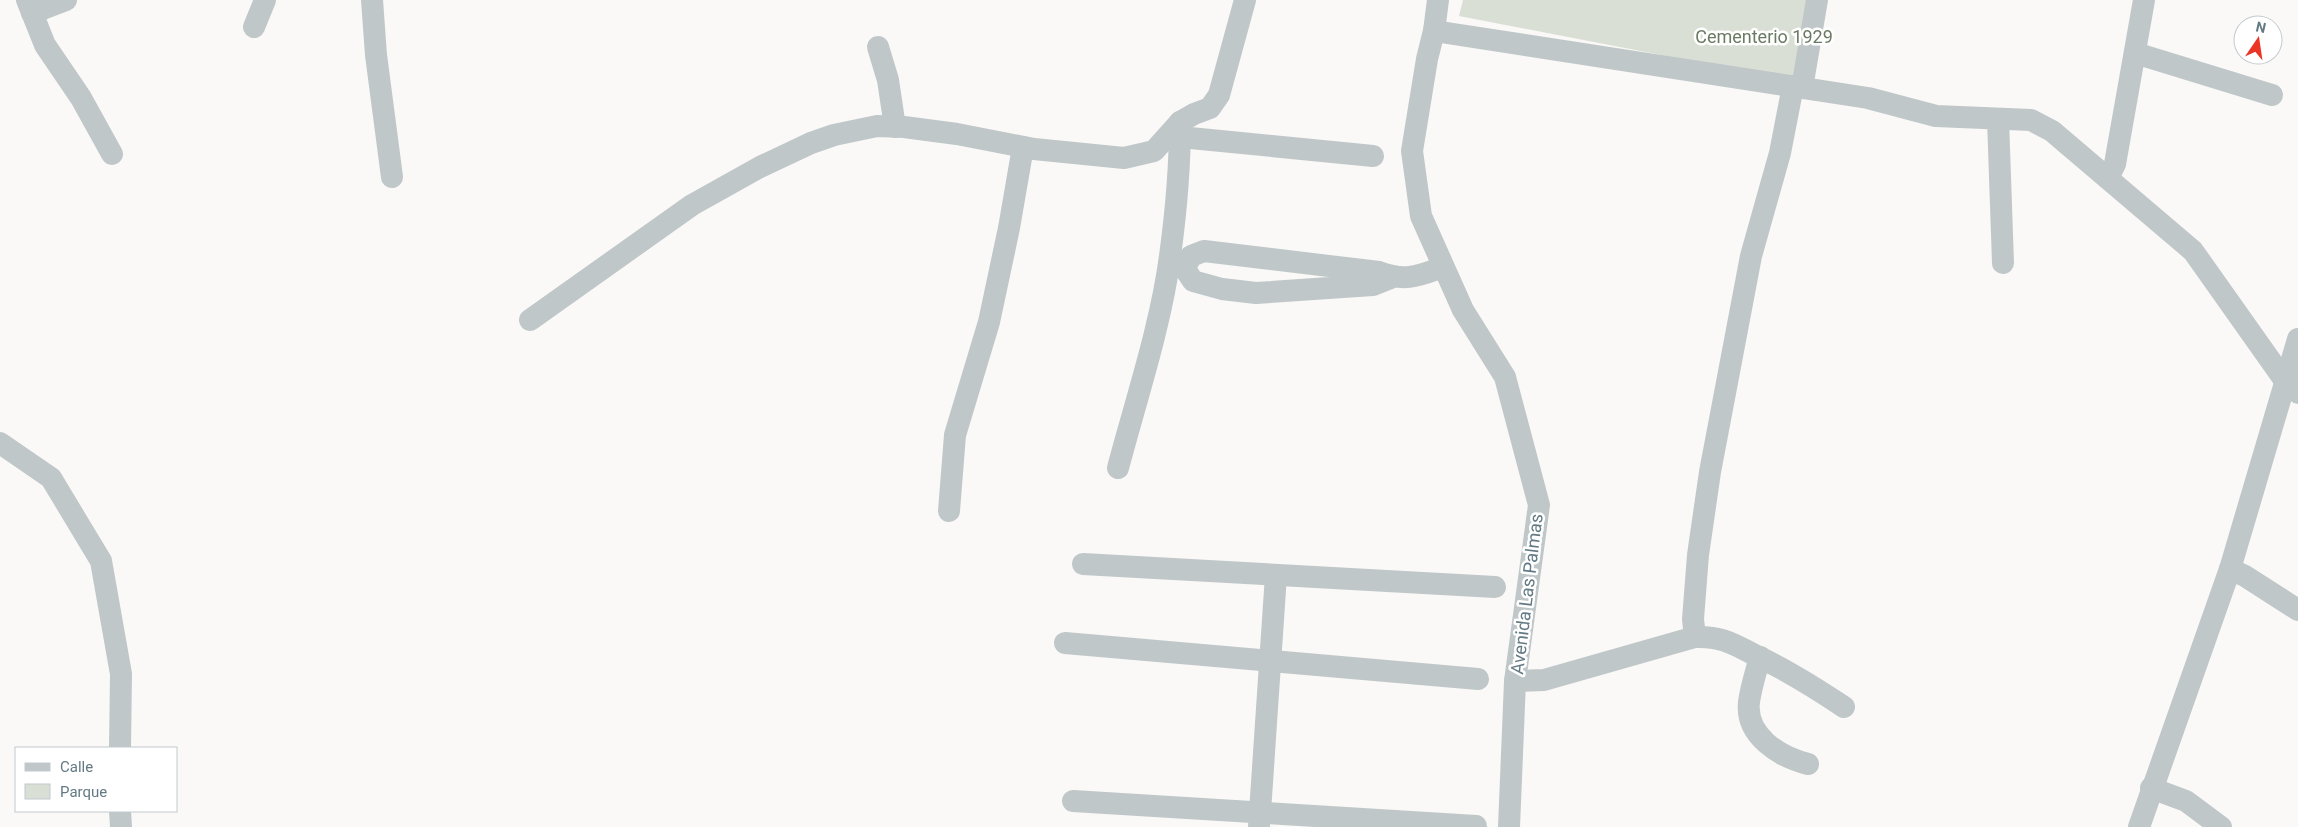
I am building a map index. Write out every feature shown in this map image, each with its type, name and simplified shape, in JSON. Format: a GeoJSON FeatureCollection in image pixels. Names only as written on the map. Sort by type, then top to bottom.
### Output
{"type":"FeatureCollection","features":[{"type":"Feature","properties":{"kind":"street"},"geometry":{"type":"LineString","coordinates":[[66,0],[30,7],[45,45],[81,98],[112,154]]}},
{"type":"Feature","properties":{"kind":"street"},"geometry":{"type":"LineString","coordinates":[[254,27],[265,0]]}},
{"type":"Feature","properties":{"kind":"street"},"geometry":{"type":"LineString","coordinates":[[372,0],[376,55],[392,176]]}},
{"type":"Feature","properties":{"kind":"street"},"geometry":{"type":"LineString","coordinates":[[530,320],[692,205],[760,167],[811,143],[834,135],[877,126],[957,134],[1023,147],[1111,157],[1136,156],[1154,151],[1180,130],[1194,114],[1210,108],[1219,95],[1245,0]]}},
{"type":"Feature","properties":{"kind":"street","name":"Avenida Las Palmas"},"geometry":{"type":"LineString","coordinates":[[1438,0],[1412,151],[1421,216],[1463,310],[1505,377],[1539,505],[1516,681],[1509,827]]}},
{"type":"Feature","properties":{"kind":"street"},"geometry":{"type":"LineString","coordinates":[[1696,637],[1693,619],[1697,563],[1710,472],[1751,256],[1798,87],[1817,0]]}},
{"type":"Feature","properties":{"kind":"street"},"geometry":{"type":"LineString","coordinates":[[2108,178],[2115,164],[2144,0]]}},
{"type":"Feature","properties":{"kind":"street"},"geometry":{"type":"LineString","coordinates":[[1434,31],[1868,98],[1936,116],[2031,120],[2052,131],[2193,250],[2292,387]]}},
{"type":"Feature","properties":{"kind":"street"},"geometry":{"type":"LineString","coordinates":[[878,48],[888,80],[895,127]]}},
{"type":"Feature","properties":{"kind":"street"},"geometry":{"type":"LineString","coordinates":[[2135,53],[2272,95]]}},
{"type":"Feature","properties":{"kind":"street"},"geometry":{"type":"LineString","coordinates":[[1998,119],[2003,263]]}},
{"type":"Feature","properties":{"kind":"street"},"geometry":{"type":"LineString","coordinates":[[1180,130],[1373,156]]}},
{"type":"Feature","properties":{"kind":"street"},"geometry":{"type":"LineString","coordinates":[[1118,468],[1153,339],[1170,258],[1180,130]]}},
{"type":"Feature","properties":{"kind":"street"},"geometry":{"type":"LineString","coordinates":[[950,511],[955,435],[990,322],[1023,147]]}},
{"type":"Feature","properties":{"kind":"street"},"geometry":{"type":"LineString","coordinates":[[1393,277],[1372,285],[1256,294],[1222,289],[1193,281],[1187,272],[1186,266],[1190,256],[1204,251],[1379,272],[1393,277],[1412,278],[1443,266]]}},
{"type":"Feature","properties":{"kind":"street"},"geometry":{"type":"LineString","coordinates":[[2139,827],[2292,387],[2298,339]]}},
{"type":"Feature","properties":{"kind":"street"},"geometry":{"type":"LineString","coordinates":[[0,443],[51,478],[101,562],[121,674],[120,747]]}},
{"type":"Feature","properties":{"kind":"street"},"geometry":{"type":"LineString","coordinates":[[1083,564],[1495,587]]}},
{"type":"Feature","properties":{"kind":"street"},"geometry":{"type":"LineString","coordinates":[[2230,569],[2245,576],[2298,610]]}},
{"type":"Feature","properties":{"kind":"street"},"geometry":{"type":"LineString","coordinates":[[1259,820],[1276,575]]}},
{"type":"Feature","properties":{"kind":"street"},"geometry":{"type":"LineString","coordinates":[[1516,681],[1544,680],[1696,637],[1721,638],[1810,684],[1844,707]]}},
{"type":"Feature","properties":{"kind":"street"},"geometry":{"type":"LineString","coordinates":[[1065,643],[1478,679]]}},
{"type":"Feature","properties":{"kind":"street"},"geometry":{"type":"LineString","coordinates":[[1760,657],[1749,702],[1751,721],[1761,737],[1776,750],[1796,761],[1808,764]]}},
{"type":"Feature","properties":{"kind":"street"},"geometry":{"type":"LineString","coordinates":[[2151,788],[2186,801],[2222,827]]}},
{"type":"Feature","properties":{"kind":"street"},"geometry":{"type":"LineString","coordinates":[[1073,801],[1259,820],[1476,826]]}},
{"type":"Feature","properties":{"kind":"street"},"geometry":{"type":"LineString","coordinates":[[120,812],[121,827]]}},
{"type":"Feature","properties":{"kind":"green space","name":"Cementerio 1929"},"geometry":{"type":"Polygon","coordinates":[[[1463,0],[1810,0],[1795,81],[1459,16],[1463,0]]]}}]}
